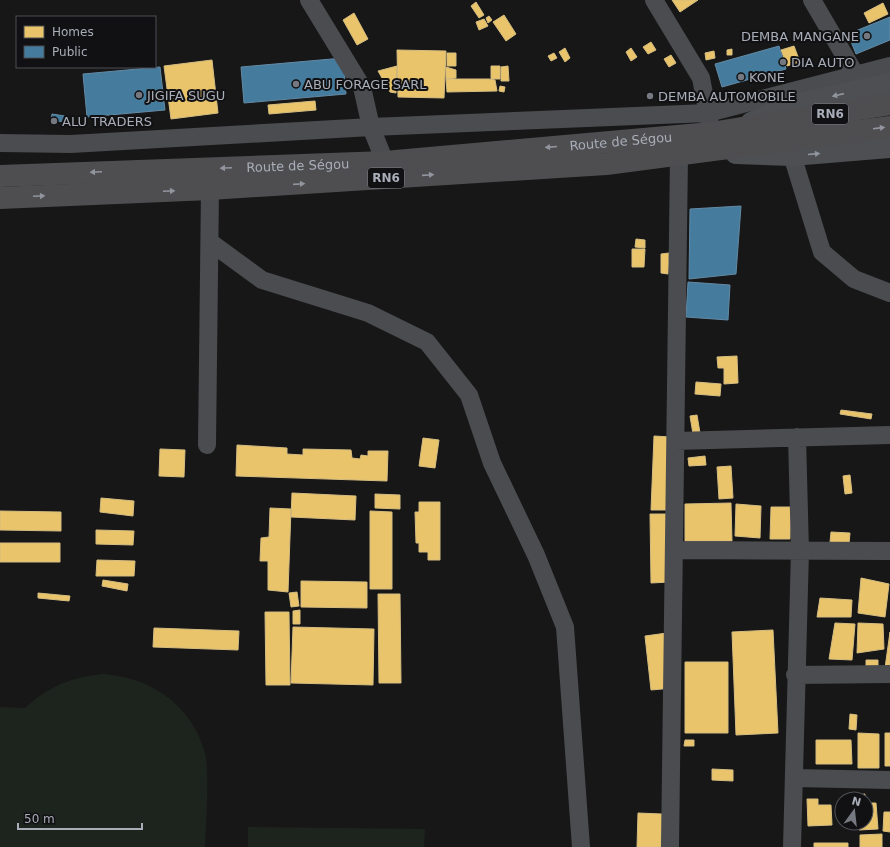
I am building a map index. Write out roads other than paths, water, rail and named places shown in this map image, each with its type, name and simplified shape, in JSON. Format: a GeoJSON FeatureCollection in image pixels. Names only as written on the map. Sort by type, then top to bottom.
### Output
{"type":"FeatureCollection","features":[{"type":"Feature","properties":{"kind":"highway","name":"Route de Ségou"},"geometry":{"type":"LineString","coordinates":[[0,198],[210,189],[606,164],[679,156],[708,133],[738,128],[771,132],[890,104]]}},
{"type":"Feature","properties":{"kind":"highway","name":"Route de Ségou"},"geometry":{"type":"LineString","coordinates":[[0,176],[385,162],[708,133],[771,132],[890,126]]}},
{"type":"Feature","properties":{"kind":"main road","name":"Route de Ségou"},"geometry":{"type":"LineString","coordinates":[[738,128],[787,107],[860,82],[890,84]]}},
{"type":"Feature","properties":{"kind":"main road","name":"Route de Ségou"},"geometry":{"type":"LineString","coordinates":[[708,133],[792,155],[890,147]]}},
{"type":"Feature","properties":{"kind":"street"},"geometry":{"type":"LineString","coordinates":[[309,0],[362,87],[371,127],[385,162]]}},
{"type":"Feature","properties":{"kind":"street"},"geometry":{"type":"LineString","coordinates":[[654,0],[701,78],[708,133]]}},
{"type":"Feature","properties":{"kind":"street"},"geometry":{"type":"LineString","coordinates":[[812,0],[860,82]]}},
{"type":"Feature","properties":{"kind":"street"},"geometry":{"type":"LineString","coordinates":[[0,143],[71,144],[371,127],[708,133],[860,82],[890,66]]}},
{"type":"Feature","properties":{"kind":"street"},"geometry":{"type":"LineString","coordinates":[[792,155],[822,252],[854,279],[890,293]]}},
{"type":"Feature","properties":{"kind":"street"},"geometry":{"type":"LineString","coordinates":[[670,847],[679,156]]}},
{"type":"Feature","properties":{"kind":"street"},"geometry":{"type":"LineString","coordinates":[[207,445],[210,189]]}},
{"type":"Feature","properties":{"kind":"street"},"geometry":{"type":"LineString","coordinates":[[210,242],[262,280],[368,313],[427,342],[469,395],[492,463],[536,555],[565,627],[581,847]]}},
{"type":"Feature","properties":{"kind":"street"},"geometry":{"type":"LineString","coordinates":[[676,441],[890,435]]}},
{"type":"Feature","properties":{"kind":"street"},"geometry":{"type":"LineString","coordinates":[[792,847],[795,778],[795,676],[800,551],[797,437]]}},
{"type":"Feature","properties":{"kind":"street"},"geometry":{"type":"LineString","coordinates":[[674,550],[890,551]]}},
{"type":"Feature","properties":{"kind":"street"},"geometry":{"type":"LineString","coordinates":[[795,676],[890,674]]}},
{"type":"Feature","properties":{"kind":"street"},"geometry":{"type":"LineString","coordinates":[[795,778],[890,780]]}},
{"type":"Feature","properties":{"kind":"place","name":"DEMBA MANGANE"},"geometry":{"type":"Point","coordinates":[867,36]}},
{"type":"Feature","properties":{"kind":"place","name":"DIA AUTO"},"geometry":{"type":"Point","coordinates":[783,62]}},
{"type":"Feature","properties":{"kind":"place","name":"KONE"},"geometry":{"type":"Point","coordinates":[741,77]}},
{"type":"Feature","properties":{"kind":"place","name":"ABU FORAGE SARL"},"geometry":{"type":"Point","coordinates":[296,84]}},
{"type":"Feature","properties":{"kind":"place","name":"JIGIFA SUGU"},"geometry":{"type":"Point","coordinates":[139,95]}},
{"type":"Feature","properties":{"kind":"place","name":"DEMBA AUTOMOBILE"},"geometry":{"type":"Point","coordinates":[650,96]}},
{"type":"Feature","properties":{"kind":"place","name":"ALU TRADERS"},"geometry":{"type":"Point","coordinates":[54,121]}}]}
